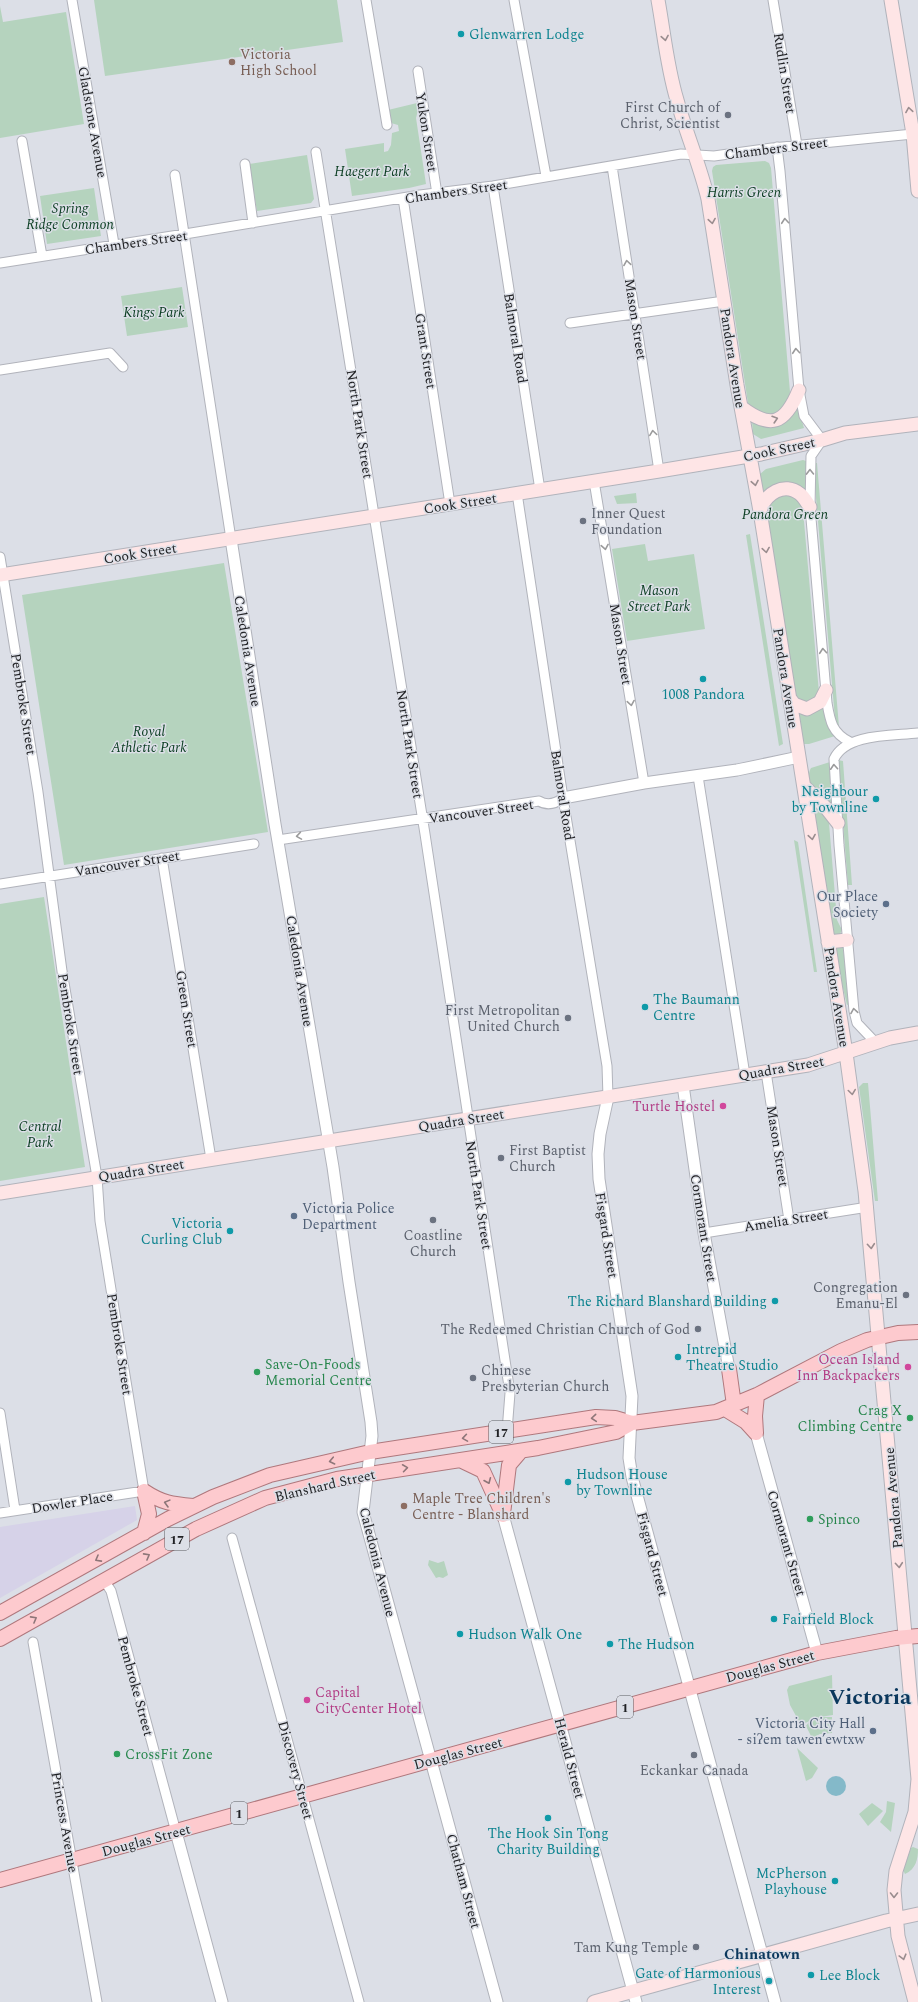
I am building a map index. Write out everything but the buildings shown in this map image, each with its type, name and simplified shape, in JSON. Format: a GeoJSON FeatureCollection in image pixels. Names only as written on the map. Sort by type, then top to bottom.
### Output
{"type":"FeatureCollection","features":[{"type":"Feature","properties":{"kind":"main road","name":"Pandora Avenue"},"geometry":{"type":"LineString","coordinates":[[658,0],[672,81],[682,118],[696,156],[708,199],[740,407],[760,511],[804,786],[846,1053],[868,1208],[911,1636],[918,1779],[915,1812],[896,1871],[894,1890],[895,1919],[899,1942],[915,2002]]}},
{"type":"Feature","properties":{"kind":"main road"},"geometry":{"type":"LineString","coordinates":[[891,0],[913,134],[918,191]]}},
{"type":"Feature","properties":{"kind":"main road"},"geometry":{"type":"LineString","coordinates":[[740,407],[762,421],[779,419],[790,409],[799,390]]}},
{"type":"Feature","properties":{"kind":"main road","name":"Cook Street"},"geometry":{"type":"LineString","coordinates":[[2,575],[750,456],[822,440],[845,433],[918,424]]}},
{"type":"Feature","properties":{"kind":"main road"},"geometry":{"type":"LineString","coordinates":[[760,511],[763,502],[769,494],[776,491],[785,490],[794,490],[801,495],[810,507]]}},
{"type":"Feature","properties":{"kind":"main road"},"geometry":{"type":"LineString","coordinates":[[789,698],[794,704],[807,709],[820,702],[826,690]]}},
{"type":"Feature","properties":{"kind":"main road"},"geometry":{"type":"LineString","coordinates":[[804,786],[838,822]]}},
{"type":"Feature","properties":{"kind":"main road"},"geometry":{"type":"LineString","coordinates":[[828,942],[847,940]]}},
{"type":"Feature","properties":{"kind":"main road","name":"Quadra Street"},"geometry":{"type":"LineString","coordinates":[[0,1193],[766,1072],[817,1063],[875,1042],[918,1033]]}},
{"type":"Feature","properties":{"kind":"main road","name":"Blanshard Street"},"geometry":{"type":"LineString","coordinates":[[0,1639],[196,1529],[241,1508],[310,1485],[367,1474],[521,1451],[610,1434],[632,1423],[729,1407],[752,1397],[841,1351],[880,1337],[918,1332]]}},
{"type":"Feature","properties":{"kind":"main road"},"geometry":{"type":"LineString","coordinates":[[729,1370],[734,1374],[752,1397],[756,1433]]}},
{"type":"Feature","properties":{"kind":"main road"},"geometry":{"type":"LineString","coordinates":[[729,1370],[729,1407],[756,1433]]}},
{"type":"Feature","properties":{"kind":"main road","name":"Blanshard Street"},"geometry":{"type":"LineString","coordinates":[[0,1613],[193,1506],[270,1475],[370,1452],[596,1417],[615,1418],[632,1423]]}},
{"type":"Feature","properties":{"kind":"main road"},"geometry":{"type":"LineString","coordinates":[[503,1515],[509,1465],[521,1451]]}},
{"type":"Feature","properties":{"kind":"main road"},"geometry":{"type":"LineString","coordinates":[[460,1460],[483,1471],[503,1515]]}},
{"type":"Feature","properties":{"kind":"main road"},"geometry":{"type":"LineString","coordinates":[[144,1491],[157,1500],[170,1504],[193,1506]]}},
{"type":"Feature","properties":{"kind":"main road"},"geometry":{"type":"LineString","coordinates":[[144,1491],[149,1514],[144,1533]]}},
{"type":"Feature","properties":{"kind":"main road"},"geometry":{"type":"LineString","coordinates":[[76,1570],[93,1574],[104,1580]]}},
{"type":"Feature","properties":{"kind":"main road","name":"Douglas Street"},"geometry":{"type":"LineString","coordinates":[[0,1880],[817,1653],[911,1636]]}},
{"type":"Feature","properties":{"kind":"main road"},"geometry":{"type":"LineString","coordinates":[[594,2002],[635,1996],[762,1956],[918,1914]]}},
{"type":"Feature","properties":{"kind":"street","name":"Gladstone Avenue"},"geometry":{"type":"LineString","coordinates":[[72,0],[114,244]]}},
{"type":"Feature","properties":{"kind":"street"},"geometry":{"type":"LineString","coordinates":[[366,0],[387,125]]}},
{"type":"Feature","properties":{"kind":"street"},"geometry":{"type":"LineString","coordinates":[[514,0],[546,176]]}},
{"type":"Feature","properties":{"kind":"street","name":"Rudlin Street"},"geometry":{"type":"LineString","coordinates":[[773,0],[796,145]]}},
{"type":"Feature","properties":{"kind":"street","name":"Yukon Street"},"geometry":{"type":"LineString","coordinates":[[418,71],[437,194]]}},
{"type":"Feature","properties":{"kind":"street","name":"Chambers Street"},"geometry":{"type":"LineString","coordinates":[[0,263],[404,198],[493,186],[681,154],[714,156],[777,147],[913,134]]}},
{"type":"Feature","properties":{"kind":"street"},"geometry":{"type":"LineString","coordinates":[[22,141],[42,256]]}},
{"type":"Feature","properties":{"kind":"street"},"geometry":{"type":"LineString","coordinates":[[777,147],[799,390],[804,416],[822,440],[811,456],[810,507],[826,690],[832,726],[835,732],[850,742],[918,733]]}},
{"type":"Feature","properties":{"kind":"street","name":"North Park Street"},"geometry":{"type":"LineString","coordinates":[[316,152],[375,516],[510,1393],[507,1431]]}},
{"type":"Feature","properties":{"kind":"street"},"geometry":{"type":"LineString","coordinates":[[245,164],[253,223]]}},
{"type":"Feature","properties":{"kind":"street","name":"Mason Street"},"geometry":{"type":"LineString","coordinates":[[612,166],[659,471]]}},
{"type":"Feature","properties":{"kind":"street","name":"Caledonia Avenue"},"geometry":{"type":"LineString","coordinates":[[175,175],[278,840],[328,1141],[371,1422],[370,1452],[363,1512],[431,1761]]}},
{"type":"Feature","properties":{"kind":"street","name":"Balmoral Road"},"geometry":{"type":"LineString","coordinates":[[493,186],[540,490]]}},
{"type":"Feature","properties":{"kind":"street","name":"Grant Street"},"geometry":{"type":"LineString","coordinates":[[404,198],[450,504]]}},
{"type":"Feature","properties":{"kind":"street"},"geometry":{"type":"LineString","coordinates":[[570,323],[635,312],[724,301]]}},
{"type":"Feature","properties":{"kind":"street"},"geometry":{"type":"LineString","coordinates":[[0,370],[110,353],[123,367]]}},
{"type":"Feature","properties":{"kind":"street","name":"Mason Street"},"geometry":{"type":"LineString","coordinates":[[594,481],[644,783]]}},
{"type":"Feature","properties":{"kind":"street","name":"Balmoral Road"},"geometry":{"type":"LineString","coordinates":[[517,493],[563,798],[607,1066],[608,1097]]}},
{"type":"Feature","properties":{"kind":"street","name":"Pembroke Street"},"geometry":{"type":"LineString","coordinates":[[0,557],[50,875],[64,985],[97,1177],[100,1221],[144,1491]]}},
{"type":"Feature","properties":{"kind":"street","name":"Pandora Avenue"},"geometry":{"type":"LineString","coordinates":[[850,742],[838,751],[834,759],[847,940],[854,1011],[857,1023],[875,1042]]}},
{"type":"Feature","properties":{"kind":"street","name":"Vancouver Street"},"geometry":{"type":"LineString","coordinates":[[278,840],[539,801],[544,804],[557,802],[563,798],[644,783],[698,776],[799,757]]}},
{"type":"Feature","properties":{"kind":"street"},"geometry":{"type":"LineString","coordinates":[[698,776],[720,903],[745,1075]]}},
{"type":"Feature","properties":{"kind":"street","name":"Vancouver Street"},"geometry":{"type":"LineString","coordinates":[[0,884],[254,844]]}},
{"type":"Feature","properties":{"kind":"street","name":"Green Street"},"geometry":{"type":"LineString","coordinates":[[162,858],[211,1159]]}},
{"type":"Feature","properties":{"kind":"street","name":"Mason Street"},"geometry":{"type":"LineString","coordinates":[[766,1072],[790,1220]]}},
{"type":"Feature","properties":{"kind":"street","name":"Cormorant Street"},"geometry":{"type":"LineString","coordinates":[[683,1085],[704,1233],[729,1370]]}},
{"type":"Feature","properties":{"kind":"street","name":"Fisgard Street"},"geometry":{"type":"LineString","coordinates":[[608,1097],[600,1134],[598,1154],[599,1179],[632,1396],[632,1423],[629,1458],[632,1476],[775,2002]]}},
{"type":"Feature","properties":{"kind":"street","name":"Amelia Street"},"geometry":{"type":"LineString","coordinates":[[704,1233],[868,1208]]}},
{"type":"Feature","properties":{"kind":"street"},"geometry":{"type":"LineString","coordinates":[[0,1413],[15,1510]]}},
{"type":"Feature","properties":{"kind":"street","name":"Cormorant Street"},"geometry":{"type":"LineString","coordinates":[[756,1433],[817,1653]]}},
{"type":"Feature","properties":{"kind":"street","name":"Dowler Place"},"geometry":{"type":"LineString","coordinates":[[0,1513],[144,1491]]}},
{"type":"Feature","properties":{"kind":"street","name":"Herald Street"},"geometry":{"type":"LineString","coordinates":[[503,1515],[635,1996]]}},
{"type":"Feature","properties":{"kind":"street","name":"Discovery Street"},"geometry":{"type":"LineString","coordinates":[[232,1538],[358,2002]]}},
{"type":"Feature","properties":{"kind":"street","name":"Pembroke Street"},"geometry":{"type":"LineString","coordinates":[[104,1580],[111,1592],[222,2002]]}},
{"type":"Feature","properties":{"kind":"street","name":"Princess Avenue"},"geometry":{"type":"LineString","coordinates":[[33,1642],[97,2002]]}},
{"type":"Feature","properties":{"kind":"street","name":"Chatham Street"},"geometry":{"type":"LineString","coordinates":[[431,1761],[497,2002]]}},
{"type":"Feature","properties":{"kind":"shaded area"},"geometry":{"type":"Polygon","coordinates":[[[135,1506],[137,1520],[0,1598],[0,1527],[135,1506]]]}},
{"type":"Feature","properties":{"kind":"green space"},"geometry":{"type":"Polygon","coordinates":[[[94,0],[337,0],[343,42],[105,76],[94,0]]]}},
{"type":"Feature","properties":{"kind":"green space"},"geometry":{"type":"Polygon","coordinates":[[[0,6],[3,22],[66,12],[84,124],[0,138],[0,6]]]}},
{"type":"Feature","properties":{"kind":"green space","name":"Haegert Park"},"geometry":{"type":"Polygon","coordinates":[[[417,103],[418,110],[416,118],[426,184],[409,188],[352,196],[345,149],[384,143],[384,152],[388,151],[391,145],[392,133],[399,131],[398,125],[391,123],[388,110],[417,103]]]}},
{"type":"Feature","properties":{"kind":"green space"},"geometry":{"type":"Polygon","coordinates":[[[307,155],[314,199],[311,203],[257,211],[249,164],[307,155]]]}},
{"type":"Feature","properties":{"kind":"green space","name":"Harris Green"},"geometry":{"type":"Polygon","coordinates":[[[765,161],[769,163],[771,168],[790,392],[786,408],[770,417],[750,407],[748,403],[712,171],[713,167],[716,165],[765,161]]]}},
{"type":"Feature","properties":{"kind":"green space","name":"Spring Ridge Common"},"geometry":{"type":"Polygon","coordinates":[[[94,188],[101,236],[47,244],[40,196],[94,188]]]}},
{"type":"Feature","properties":{"kind":"green space","name":"Kings Park"},"geometry":{"type":"Polygon","coordinates":[[[182,287],[188,327],[127,336],[121,296],[182,287]]]}},
{"type":"Feature","properties":{"kind":"green space"},"geometry":{"type":"Polygon","coordinates":[[[798,408],[804,428],[761,439],[753,434],[752,421],[798,408]]]}},
{"type":"Feature","properties":{"kind":"green space","name":"Pandora Green"},"geometry":{"type":"Polygon","coordinates":[[[803,460],[806,461],[806,491],[763,494],[760,474],[766,469],[803,460]]]}},
{"type":"Feature","properties":{"kind":"green space"},"geometry":{"type":"Polygon","coordinates":[[[813,463],[817,463],[839,727],[835,719],[813,463]]]}},
{"type":"Feature","properties":{"kind":"green space"},"geometry":{"type":"Polygon","coordinates":[[[636,493],[637,503],[617,504],[614,496],[636,493]]]}},
{"type":"Feature","properties":{"kind":"green space","name":"Pandora Green"},"geometry":{"type":"Polygon","coordinates":[[[788,494],[797,499],[803,510],[819,693],[814,702],[801,703],[795,695],[766,512],[771,501],[788,494]]]}},
{"type":"Feature","properties":{"kind":"green space"},"geometry":{"type":"Polygon","coordinates":[[[750,534],[783,744],[779,746],[746,535],[750,534]]]}},
{"type":"Feature","properties":{"kind":"green space","name":"Mason Street Park"},"geometry":{"type":"Polygon","coordinates":[[[645,544],[648,561],[694,554],[705,629],[627,641],[612,549],[645,544]]]}},
{"type":"Feature","properties":{"kind":"green space","name":"Royal Athletic Park"},"geometry":{"type":"Polygon","coordinates":[[[224,563],[268,832],[64,865],[22,595],[224,563]]]}},
{"type":"Feature","properties":{"kind":"green space"},"geometry":{"type":"Polygon","coordinates":[[[823,706],[826,723],[835,736],[809,744],[804,744],[801,742],[796,711],[823,706]]]}},
{"type":"Feature","properties":{"kind":"green space"},"geometry":{"type":"Polygon","coordinates":[[[838,760],[843,761],[852,885],[848,885],[838,760]]]}},
{"type":"Feature","properties":{"kind":"green space"},"geometry":{"type":"Polygon","coordinates":[[[830,762],[832,806],[814,789],[809,779],[811,768],[830,762]]]}},
{"type":"Feature","properties":{"kind":"green space"},"geometry":{"type":"Polygon","coordinates":[[[813,800],[826,816],[829,823],[837,920],[842,930],[839,936],[834,936],[811,811],[813,800]]]}},
{"type":"Feature","properties":{"kind":"green space"},"geometry":{"type":"Polygon","coordinates":[[[794,840],[798,842],[817,972],[814,972],[794,840]]]}},
{"type":"Feature","properties":{"kind":"green space","name":"Central Park"},"geometry":{"type":"Polygon","coordinates":[[[44,897],[85,1167],[0,1181],[0,904],[44,897]]]}},
{"type":"Feature","properties":{"kind":"green space"},"geometry":{"type":"Polygon","coordinates":[[[843,946],[849,1004],[847,1005],[834,950],[836,947],[843,946]]]}},
{"type":"Feature","properties":{"kind":"green space"},"geometry":{"type":"Polygon","coordinates":[[[863,1083],[868,1083],[878,1201],[875,1201],[859,1087],[863,1083]]]}},
{"type":"Feature","properties":{"kind":"green space"},"geometry":{"type":"Polygon","coordinates":[[[429,1560],[438,1563],[444,1561],[448,1575],[443,1578],[436,1578],[428,1565],[429,1560]]]}},
{"type":"Feature","properties":{"kind":"green space"},"geometry":{"type":"Polygon","coordinates":[[[832,1675],[833,1715],[820,1717],[832,1717],[832,1733],[820,1734],[812,1738],[806,1726],[814,1719],[801,1725],[790,1705],[787,1690],[789,1686],[832,1675]]]}},
{"type":"Feature","properties":{"kind":"green space"},"geometry":{"type":"Polygon","coordinates":[[[797,1748],[818,1768],[812,1778],[806,1781],[797,1748]]]}},
{"type":"Feature","properties":{"kind":"green space"},"geometry":{"type":"Polygon","coordinates":[[[887,1801],[895,1803],[891,1832],[880,1822],[886,1812],[887,1801]]]}},
{"type":"Feature","properties":{"kind":"green space"},"geometry":{"type":"Polygon","coordinates":[[[872,1803],[883,1811],[868,1826],[859,1814],[872,1803]]]}},
{"type":"Feature","properties":{"kind":"green space"},"geometry":{"type":"Polygon","coordinates":[[[913,1847],[918,1849],[917,1860],[914,1867],[905,1874],[903,1870],[911,1848],[913,1847]]]}},
{"type":"Feature","properties":{"kind":"water"},"geometry":{"type":"Polygon","coordinates":[[[836,1776],[843,1779],[846,1786],[843,1793],[836,1796],[829,1793],[826,1786],[829,1779],[836,1776]]]}},
{"type":"Feature","properties":{"kind":"place","name":"Glenwarren Lodge"},"geometry":{"type":"Point","coordinates":[461,34]}},
{"type":"Feature","properties":{"kind":"place","name":"Victoria High School"},"geometry":{"type":"Point","coordinates":[232,62]}},
{"type":"Feature","properties":{"kind":"place","name":"First Church of Christ, Scientist"},"geometry":{"type":"Point","coordinates":[728,115]}},
{"type":"Feature","properties":{"kind":"place","name":"Inner Quest Foundation"},"geometry":{"type":"Point","coordinates":[583,521]}},
{"type":"Feature","properties":{"kind":"place","name":"1008 Pandora"},"geometry":{"type":"Point","coordinates":[703,679]}},
{"type":"Feature","properties":{"kind":"place","name":"Neighbour by Townline"},"geometry":{"type":"Point","coordinates":[876,799]}},
{"type":"Feature","properties":{"kind":"place","name":"Our Place Society"},"geometry":{"type":"Point","coordinates":[886,904]}},
{"type":"Feature","properties":{"kind":"place","name":"The Baumann Centre"},"geometry":{"type":"Point","coordinates":[645,1007]}},
{"type":"Feature","properties":{"kind":"place","name":"First Metropolitan United Church"},"geometry":{"type":"Point","coordinates":[568,1018]}},
{"type":"Feature","properties":{"kind":"place","name":"Turtle Hostel"},"geometry":{"type":"Point","coordinates":[723,1106]}},
{"type":"Feature","properties":{"kind":"place","name":"First Baptist Church"},"geometry":{"type":"Point","coordinates":[501,1158]}},
{"type":"Feature","properties":{"kind":"place","name":"Victoria Police Department"},"geometry":{"type":"Point","coordinates":[294,1216]}},
{"type":"Feature","properties":{"kind":"place","name":"Coastline Church"},"geometry":{"type":"Point","coordinates":[433,1220]}},
{"type":"Feature","properties":{"kind":"place","name":"Victoria Curling Club"},"geometry":{"type":"Point","coordinates":[230,1231]}},
{"type":"Feature","properties":{"kind":"place","name":"Congregation Emanu-El"},"geometry":{"type":"Point","coordinates":[906,1295]}},
{"type":"Feature","properties":{"kind":"place","name":"The Richard Blanshard Building"},"geometry":{"type":"Point","coordinates":[775,1301]}},
{"type":"Feature","properties":{"kind":"place","name":"The Redeemed Christian Church of God"},"geometry":{"type":"Point","coordinates":[698,1329]}},
{"type":"Feature","properties":{"kind":"place","name":"Intrepid Theatre Studio"},"geometry":{"type":"Point","coordinates":[678,1357]}},
{"type":"Feature","properties":{"kind":"place","name":"Ocean Island Inn Backpackers"},"geometry":{"type":"Point","coordinates":[908,1367]}},
{"type":"Feature","properties":{"kind":"place","name":"Save-On-Foods Memorial Centre"},"geometry":{"type":"Point","coordinates":[257,1372]}},
{"type":"Feature","properties":{"kind":"place","name":"Chinese Presbyterian Church"},"geometry":{"type":"Point","coordinates":[473,1378]}},
{"type":"Feature","properties":{"kind":"place","name":"Crag X Climbing Centre"},"geometry":{"type":"Point","coordinates":[910,1418]}},
{"type":"Feature","properties":{"kind":"place","name":"Hudson House by Townline"},"geometry":{"type":"Point","coordinates":[568,1482]}},
{"type":"Feature","properties":{"kind":"place","name":"Maple Tree Children's Centre - Blanshard"},"geometry":{"type":"Point","coordinates":[404,1506]}},
{"type":"Feature","properties":{"kind":"place","name":"Spinco"},"geometry":{"type":"Point","coordinates":[810,1519]}},
{"type":"Feature","properties":{"kind":"place","name":"Fairfield Block"},"geometry":{"type":"Point","coordinates":[774,1619]}},
{"type":"Feature","properties":{"kind":"place","name":"Hudson Walk One"},"geometry":{"type":"Point","coordinates":[460,1634]}},
{"type":"Feature","properties":{"kind":"place","name":"The Hudson"},"geometry":{"type":"Point","coordinates":[610,1644]}},
{"type":"Feature","properties":{"kind":"place","name":"Capital CityCenter Hotel"},"geometry":{"type":"Point","coordinates":[307,1700]}},
{"type":"Feature","properties":{"kind":"place","name":"Victoria City Hall - siʔem tawen’ewtxw"},"geometry":{"type":"Point","coordinates":[873,1731]}},
{"type":"Feature","properties":{"kind":"place","name":"CrossFit Zone"},"geometry":{"type":"Point","coordinates":[117,1754]}},
{"type":"Feature","properties":{"kind":"place","name":"Eckankar Canada"},"geometry":{"type":"Point","coordinates":[694,1755]}},
{"type":"Feature","properties":{"kind":"place","name":"The Hook Sin Tong Charity Building"},"geometry":{"type":"Point","coordinates":[548,1818]}},
{"type":"Feature","properties":{"kind":"place","name":"McPherson Playhouse"},"geometry":{"type":"Point","coordinates":[835,1881]}},
{"type":"Feature","properties":{"kind":"place","name":"Tam Kung Temple"},"geometry":{"type":"Point","coordinates":[696,1947]}},
{"type":"Feature","properties":{"kind":"place","name":"Lee Block"},"geometry":{"type":"Point","coordinates":[811,1975]}},
{"type":"Feature","properties":{"kind":"place","name":"Gate of Harmonious Interest"},"geometry":{"type":"Point","coordinates":[769,1981]}},
{"type":"Feature","properties":{"kind":"district","name":"Victoria"},"geometry":{"type":"Point","coordinates":[870,1696]}},
{"type":"Feature","properties":{"kind":"district","name":"Chinatown"},"geometry":{"type":"Point","coordinates":[762,1954]}}]}
